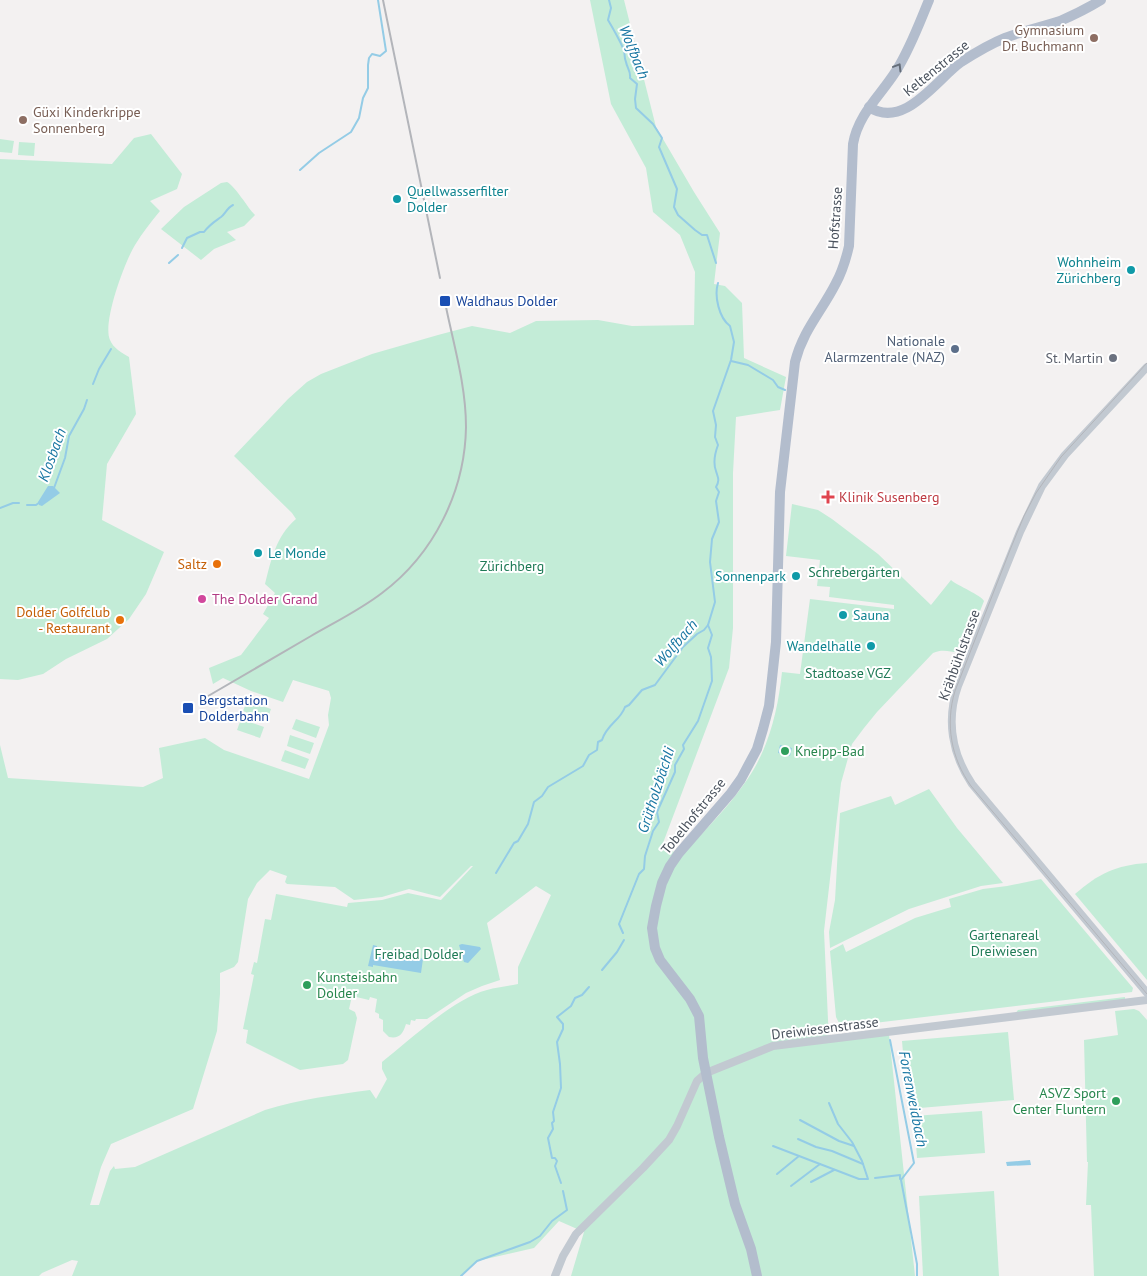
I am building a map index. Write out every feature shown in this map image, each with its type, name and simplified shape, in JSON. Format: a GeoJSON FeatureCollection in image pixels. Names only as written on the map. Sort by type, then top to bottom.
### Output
{"type":"FeatureCollection","features":[{"type":"Feature","properties":{"kind":"main road","name":"Hofstrasse"},"geometry":{"type":"LineString","coordinates":[[792,387],[801,342],[836,284],[846,259],[853,144],[857,128],[869,107],[896,71],[930,0]]}},
{"type":"Feature","properties":{"kind":"main road","name":"Keltenstrasse"},"geometry":{"type":"LineString","coordinates":[[869,107],[886,113],[908,108],[959,64],[980,50],[1005,38],[1061,20],[1101,0]]}},
{"type":"Feature","properties":{"kind":"main road","name":"Tobelhofstrasse"},"geometry":{"type":"LineString","coordinates":[[757,1276],[751,1249],[735,1204],[706,1073],[699,1016],[690,999],[669,973],[657,954],[653,938],[653,921],[662,883],[670,866],[736,787],[753,756],[764,729],[776,642],[779,500],[792,387]]}},
{"type":"Feature","properties":{"kind":"street","name":"Krähbühlstrasse"},"geometry":{"type":"LineString","coordinates":[[1147,367],[1062,459],[1039,492],[1020,532],[958,686],[953,704],[952,723],[953,738],[958,758],[972,784],[1147,993]]}},
{"type":"Feature","properties":{"kind":"street","name":"Dreiwiesenstrasse"},"geometry":{"type":"LineString","coordinates":[[706,1073],[762,1049],[774,1046],[1147,1000]]}},
{"type":"Feature","properties":{"kind":"street"},"geometry":{"type":"LineString","coordinates":[[555,1276],[563,1256],[576,1234],[669,1140],[697,1081],[706,1073]]}},
{"type":"Feature","properties":{"kind":"green space","name":"Zürichberg"},"geometry":{"type":"Polygon","coordinates":[[[590,0],[624,0],[656,127],[720,233],[714,284],[725,286],[742,303],[744,358],[786,377],[780,410],[736,417],[733,473],[733,628],[729,668],[663,843],[680,857],[730,803],[752,772],[766,745],[775,716],[782,672],[800,674],[810,599],[894,609],[894,605],[829,597],[830,587],[817,586],[820,560],[786,556],[792,504],[818,510],[832,519],[878,554],[931,605],[951,580],[979,596],[984,601],[964,651],[938,651],[933,653],[877,712],[852,744],[841,783],[824,931],[829,1042],[889,1035],[915,1276],[571,1276],[584,1232],[559,1221],[534,1248],[477,1261],[461,1276],[72,1276],[78,1261],[72,1260],[39,1276],[0,1276],[0,745],[8,778],[143,787],[163,778],[159,748],[205,738],[224,750],[309,779],[329,725],[328,715],[331,698],[329,691],[293,680],[283,702],[251,691],[223,678],[213,684],[209,668],[241,655],[269,618],[263,614],[275,593],[265,584],[275,549],[284,533],[296,519],[234,456],[288,399],[307,382],[321,374],[372,354],[438,335],[472,326],[510,333],[536,321],[598,320],[632,326],[694,325],[695,272],[680,235],[653,212],[646,168],[611,104],[590,0]],[[473,866],[440,897],[409,889],[382,897],[354,900],[335,887],[287,884],[285,882],[287,876],[270,870],[257,883],[248,899],[238,962],[234,967],[220,973],[217,1031],[193,1109],[111,1144],[101,1167],[90,1205],[99,1205],[110,1171],[114,1166],[115,1169],[135,1167],[265,1110],[304,1100],[370,1090],[376,1099],[387,1079],[382,1069],[382,1062],[419,1032],[446,1011],[474,995],[491,989],[518,984],[518,967],[551,895],[536,886],[487,923],[500,980],[466,993],[427,1019],[411,1020],[410,1025],[406,1024],[402,1033],[398,1036],[389,1037],[383,1031],[383,1020],[375,1012],[377,999],[370,997],[369,1000],[352,996],[349,1009],[355,1012],[357,1018],[348,1060],[343,1064],[300,1070],[246,1043],[248,1030],[243,1029],[254,975],[251,974],[254,962],[257,963],[265,919],[271,920],[276,894],[347,907],[348,903],[382,900],[408,893],[441,900],[473,866]]]}},
{"type":"Feature","properties":{"kind":"green space"},"geometry":{"type":"Polygon","coordinates":[[[151,134],[182,174],[177,189],[150,201],[160,211],[131,253],[112,307],[108,332],[111,343],[115,348],[129,357],[136,414],[107,464],[102,520],[164,552],[146,594],[129,619],[107,639],[66,659],[43,674],[18,680],[0,679],[0,159],[112,164],[134,138],[151,134]]]}},
{"type":"Feature","properties":{"kind":"green space"},"geometry":{"type":"Polygon","coordinates":[[[0,139],[14,141],[12,153],[0,152],[0,139]]]}},
{"type":"Feature","properties":{"kind":"green space"},"geometry":{"type":"Polygon","coordinates":[[[19,142],[35,143],[34,156],[18,155],[19,142]]]}},
{"type":"Feature","properties":{"kind":"green space"},"geometry":{"type":"Polygon","coordinates":[[[227,182],[255,215],[244,226],[227,232],[236,240],[214,249],[201,260],[161,229],[184,207],[221,183],[227,182]]]}},
{"type":"Feature","properties":{"kind":"green space"},"geometry":{"type":"Polygon","coordinates":[[[247,701],[271,709],[267,720],[243,711],[247,701]]]}},
{"type":"Feature","properties":{"kind":"green space"},"geometry":{"type":"Polygon","coordinates":[[[241,719],[264,727],[260,738],[237,730],[241,719]]]}},
{"type":"Feature","properties":{"kind":"green space"},"geometry":{"type":"Polygon","coordinates":[[[296,719],[320,727],[316,738],[292,729],[296,719]]]}},
{"type":"Feature","properties":{"kind":"green space"},"geometry":{"type":"Polygon","coordinates":[[[290,735],[314,743],[310,754],[287,746],[290,735]]]}},
{"type":"Feature","properties":{"kind":"green space"},"geometry":{"type":"Polygon","coordinates":[[[285,750],[309,759],[305,769],[281,761],[285,750]]]}},
{"type":"Feature","properties":{"kind":"green space"},"geometry":{"type":"Polygon","coordinates":[[[929,789],[957,828],[1003,883],[981,886],[909,909],[830,948],[829,932],[835,900],[840,813],[891,796],[895,805],[929,789]]]}},
{"type":"Feature","properties":{"kind":"green space"},"geometry":{"type":"Polygon","coordinates":[[[1147,863],[1147,980],[1075,894],[1100,876],[1117,868],[1147,863]]]}},
{"type":"Feature","properties":{"kind":"green space","name":"Gartenareal Dreiwiesen"},"geometry":{"type":"Polygon","coordinates":[[[1041,879],[1133,988],[1132,992],[841,1027],[836,1017],[830,951],[843,944],[846,952],[915,918],[951,907],[949,899],[983,889],[1041,879]]]}},
{"type":"Feature","properties":{"kind":"green space"},"geometry":{"type":"Polygon","coordinates":[[[1125,997],[1125,1000],[1015,1014],[1018,1010],[1125,997]]]}},
{"type":"Feature","properties":{"kind":"green space","name":"ASVZ Sport Center Fluntern"},"geometry":{"type":"Polygon","coordinates":[[[1134,1009],[1139,1011],[1147,1020],[1147,1276],[1094,1276],[1091,1205],[1086,1205],[1088,1162],[1084,1040],[1118,1035],[1115,1011],[1134,1009]]]}},
{"type":"Feature","properties":{"kind":"green space"},"geometry":{"type":"Polygon","coordinates":[[[1008,1032],[1014,1100],[908,1109],[902,1041],[1008,1032]]]}},
{"type":"Feature","properties":{"kind":"green space"},"geometry":{"type":"Polygon","coordinates":[[[982,1111],[985,1153],[917,1158],[914,1116],[982,1111]]]}},
{"type":"Feature","properties":{"kind":"green space"},"geometry":{"type":"Polygon","coordinates":[[[994,1191],[999,1276],[923,1276],[919,1196],[994,1191]]]}},
{"type":"Feature","properties":{"kind":"water"},"geometry":{"type":"Polygon","coordinates":[[[48,486],[53,486],[60,493],[42,506],[39,505],[38,502],[48,486]]]}},
{"type":"Feature","properties":{"kind":"water","name":"Kneipp-Bad"},"geometry":{"type":"Polygon","coordinates":[[[780,745],[792,748],[790,756],[778,753],[780,745]]]}},
{"type":"Feature","properties":{"kind":"water"},"geometry":{"type":"Polygon","coordinates":[[[373,945],[377,946],[377,949],[423,959],[421,973],[373,965],[373,967],[368,966],[373,945]]]}},
{"type":"Feature","properties":{"kind":"water"},"geometry":{"type":"Polygon","coordinates":[[[459,945],[480,947],[481,949],[468,963],[464,962],[459,945]]]}},
{"type":"Feature","properties":{"kind":"water"},"geometry":{"type":"Polygon","coordinates":[[[1030,1160],[1031,1165],[1007,1166],[1006,1162],[1030,1160]]]}},
{"type":"Feature","properties":{"kind":"waterway","name":"Klosbach"},"geometry":{"type":"LineString","coordinates":[[300,170],[319,153],[351,132],[359,118],[363,98],[368,88],[369,58],[372,54],[380,56],[386,51],[378,0]]}},
{"type":"Feature","properties":{"kind":"waterway","name":"Wolfbach"},"geometry":{"type":"LineString","coordinates":[[609,0],[611,8],[608,20],[624,50],[630,78],[637,84],[636,108],[653,124],[662,138],[659,147],[677,189],[674,207],[678,215],[695,230],[702,235],[707,235],[716,263]]}},
{"type":"Feature","properties":{"kind":"waterway","name":"Klosbach"},"geometry":{"type":"LineString","coordinates":[[182,248],[187,238],[204,232],[233,205]]}},
{"type":"Feature","properties":{"kind":"waterway","name":"Klosbach"},"geometry":{"type":"LineString","coordinates":[[169,263],[178,255]]}},
{"type":"Feature","properties":{"kind":"waterway","name":"Wolfbach"},"geometry":{"type":"LineString","coordinates":[[496,873],[528,824],[534,802],[542,796],[548,787],[583,766],[589,755],[597,750],[598,742],[602,740],[607,730],[620,716],[625,707],[642,690],[655,685],[683,647],[708,625],[715,602],[710,562],[712,539],[719,522],[716,501],[719,492],[716,487],[718,479],[715,468],[715,455],[718,445],[715,437],[716,425],[713,411],[731,360],[734,342],[730,326],[723,318],[718,306],[718,283]]}},
{"type":"Feature","properties":{"kind":"waterway","name":"Klosbach"},"geometry":{"type":"LineString","coordinates":[[93,384],[99,369],[111,349]]}},
{"type":"Feature","properties":{"kind":"waterway"},"geometry":{"type":"LineString","coordinates":[[731,361],[748,365],[773,380],[778,387],[785,390]]}},
{"type":"Feature","properties":{"kind":"waterway","name":"Klosbach"},"geometry":{"type":"LineString","coordinates":[[54,488],[65,458],[69,436],[87,400]]}},
{"type":"Feature","properties":{"kind":"waterway","name":"Klosbach"},"geometry":{"type":"LineString","coordinates":[[27,505],[36,505],[40,502]]}},
{"type":"Feature","properties":{"kind":"waterway","name":"Klosbach"},"geometry":{"type":"LineString","coordinates":[[0,508],[13,503],[19,503]]}},
{"type":"Feature","properties":{"kind":"waterway","name":"Grütholzbächli"},"geometry":{"type":"LineString","coordinates":[[623,933],[619,924],[639,874],[644,869],[645,856],[653,831],[659,822],[657,812],[675,772],[675,765],[684,749],[683,745],[698,721],[712,681],[711,657],[708,648],[712,635],[708,625]]}},
{"type":"Feature","properties":{"kind":"waterway","name":"Grütholzbächli"},"geometry":{"type":"LineString","coordinates":[[602,970],[624,940]]}},
{"type":"Feature","properties":{"kind":"waterway","name":"Grütholzbächli"},"geometry":{"type":"LineString","coordinates":[[561,1183],[555,1166],[557,1161],[555,1158],[552,1158],[548,1138],[553,1129],[553,1112],[561,1088],[557,1042],[563,1029],[563,1024],[557,1017],[571,1006],[575,998],[582,995],[589,987]]}},
{"type":"Feature","properties":{"kind":"waterway","name":"Forrenweidbach"},"geometry":{"type":"LineString","coordinates":[[890,1040],[914,1163],[901,1180],[917,1264],[917,1276]]}},
{"type":"Feature","properties":{"kind":"waterway"},"geometry":{"type":"LineString","coordinates":[[773,1146],[859,1179],[868,1179],[862,1161],[852,1142],[838,1124],[829,1103]]}},
{"type":"Feature","properties":{"kind":"waterway"},"geometry":{"type":"LineString","coordinates":[[800,1120],[839,1141],[854,1146]]}},
{"type":"Feature","properties":{"kind":"waterway"},"geometry":{"type":"LineString","coordinates":[[798,1139],[863,1164]]}},
{"type":"Feature","properties":{"kind":"waterway"},"geometry":{"type":"LineString","coordinates":[[777,1174],[799,1156]]}},
{"type":"Feature","properties":{"kind":"waterway"},"geometry":{"type":"LineString","coordinates":[[791,1186],[820,1164]]}},
{"type":"Feature","properties":{"kind":"waterway"},"geometry":{"type":"LineString","coordinates":[[811,1182],[834,1170]]}},
{"type":"Feature","properties":{"kind":"waterway"},"geometry":{"type":"LineString","coordinates":[[875,1178],[900,1175],[900,1179]]}},
{"type":"Feature","properties":{"kind":"waterway","name":"Grütholzbächli"},"geometry":{"type":"LineString","coordinates":[[461,1276],[477,1261],[530,1242],[540,1236],[552,1221],[567,1210],[563,1191]]}},
{"type":"Feature","properties":{"kind":"tram line"},"geometry":{"type":"LineString","coordinates":[[1147,363],[1061,457],[1036,493],[1010,550],[955,691],[950,716],[950,728],[955,752],[964,775],[971,786],[1147,994]]}},
{"type":"Feature","properties":{"kind":"railway"},"geometry":{"type":"LineString","coordinates":[[383,0],[440,278]]}},
{"type":"Feature","properties":{"kind":"railway"},"geometry":{"type":"LineString","coordinates":[[203,699],[374,599],[417,560],[431,540],[453,497],[460,474],[466,427],[462,381],[446,307]]}},
{"type":"Feature","properties":{"kind":"place","name":"Gymnasium Dr. Buchmann"},"geometry":{"type":"Point","coordinates":[1094,38]}},
{"type":"Feature","properties":{"kind":"place","name":"Güxi Kinderkrippe Sonnenberg"},"geometry":{"type":"Point","coordinates":[23,120]}},
{"type":"Feature","properties":{"kind":"place","name":"Quellwasserfilter Dolder"},"geometry":{"type":"Point","coordinates":[397,199]}},
{"type":"Feature","properties":{"kind":"place","name":"Wohnheim Zürichberg"},"geometry":{"type":"Point","coordinates":[1131,270]}},
{"type":"Feature","properties":{"kind":"place","name":"Waldhaus Dolder"},"geometry":{"type":"Point","coordinates":[445,301]}},
{"type":"Feature","properties":{"kind":"place","name":"Nationale Alarmzentrale (NAZ)"},"geometry":{"type":"Point","coordinates":[955,349]}},
{"type":"Feature","properties":{"kind":"place","name":"St. Martin"},"geometry":{"type":"Point","coordinates":[1113,358]}},
{"type":"Feature","properties":{"kind":"place","name":"Klinik Susenberg"},"geometry":{"type":"Point","coordinates":[828,497]}},
{"type":"Feature","properties":{"kind":"place","name":"Le Monde"},"geometry":{"type":"Point","coordinates":[258,553]}},
{"type":"Feature","properties":{"kind":"place","name":"Saltz"},"geometry":{"type":"Point","coordinates":[217,564]}},
{"type":"Feature","properties":{"kind":"place","name":"Sonnenpark"},"geometry":{"type":"Point","coordinates":[796,576]}},
{"type":"Feature","properties":{"kind":"place","name":"The Dolder Grand"},"geometry":{"type":"Point","coordinates":[202,599]}},
{"type":"Feature","properties":{"kind":"place","name":"Sauna"},"geometry":{"type":"Point","coordinates":[843,615]}},
{"type":"Feature","properties":{"kind":"place","name":"Dolder Golfclub - Restaurant"},"geometry":{"type":"Point","coordinates":[120,620]}},
{"type":"Feature","properties":{"kind":"place","name":"Wandelhalle"},"geometry":{"type":"Point","coordinates":[871,646]}},
{"type":"Feature","properties":{"kind":"place","name":"Bergstation Dolderbahn"},"geometry":{"type":"Point","coordinates":[188,708]}},
{"type":"Feature","properties":{"kind":"place","name":"Kneipp-Bad"},"geometry":{"type":"Point","coordinates":[785,751]}},
{"type":"Feature","properties":{"kind":"place","name":"Kunsteisbahn Dolder"},"geometry":{"type":"Point","coordinates":[307,985]}},
{"type":"Feature","properties":{"kind":"place","name":"ASVZ Sport Center Fluntern"},"geometry":{"type":"Point","coordinates":[1116,1101]}},
{"type":"Feature","properties":{"kind":"park label","name":"Schrebergärten"},"geometry":{"type":"Point","coordinates":[854,572]}},
{"type":"Feature","properties":{"kind":"park label","name":"Stadtoase VGZ"},"geometry":{"type":"Point","coordinates":[848,673]}},
{"type":"Feature","properties":{"kind":"park label","name":"Freibad Dolder"},"geometry":{"type":"Point","coordinates":[419,954]}}]}
